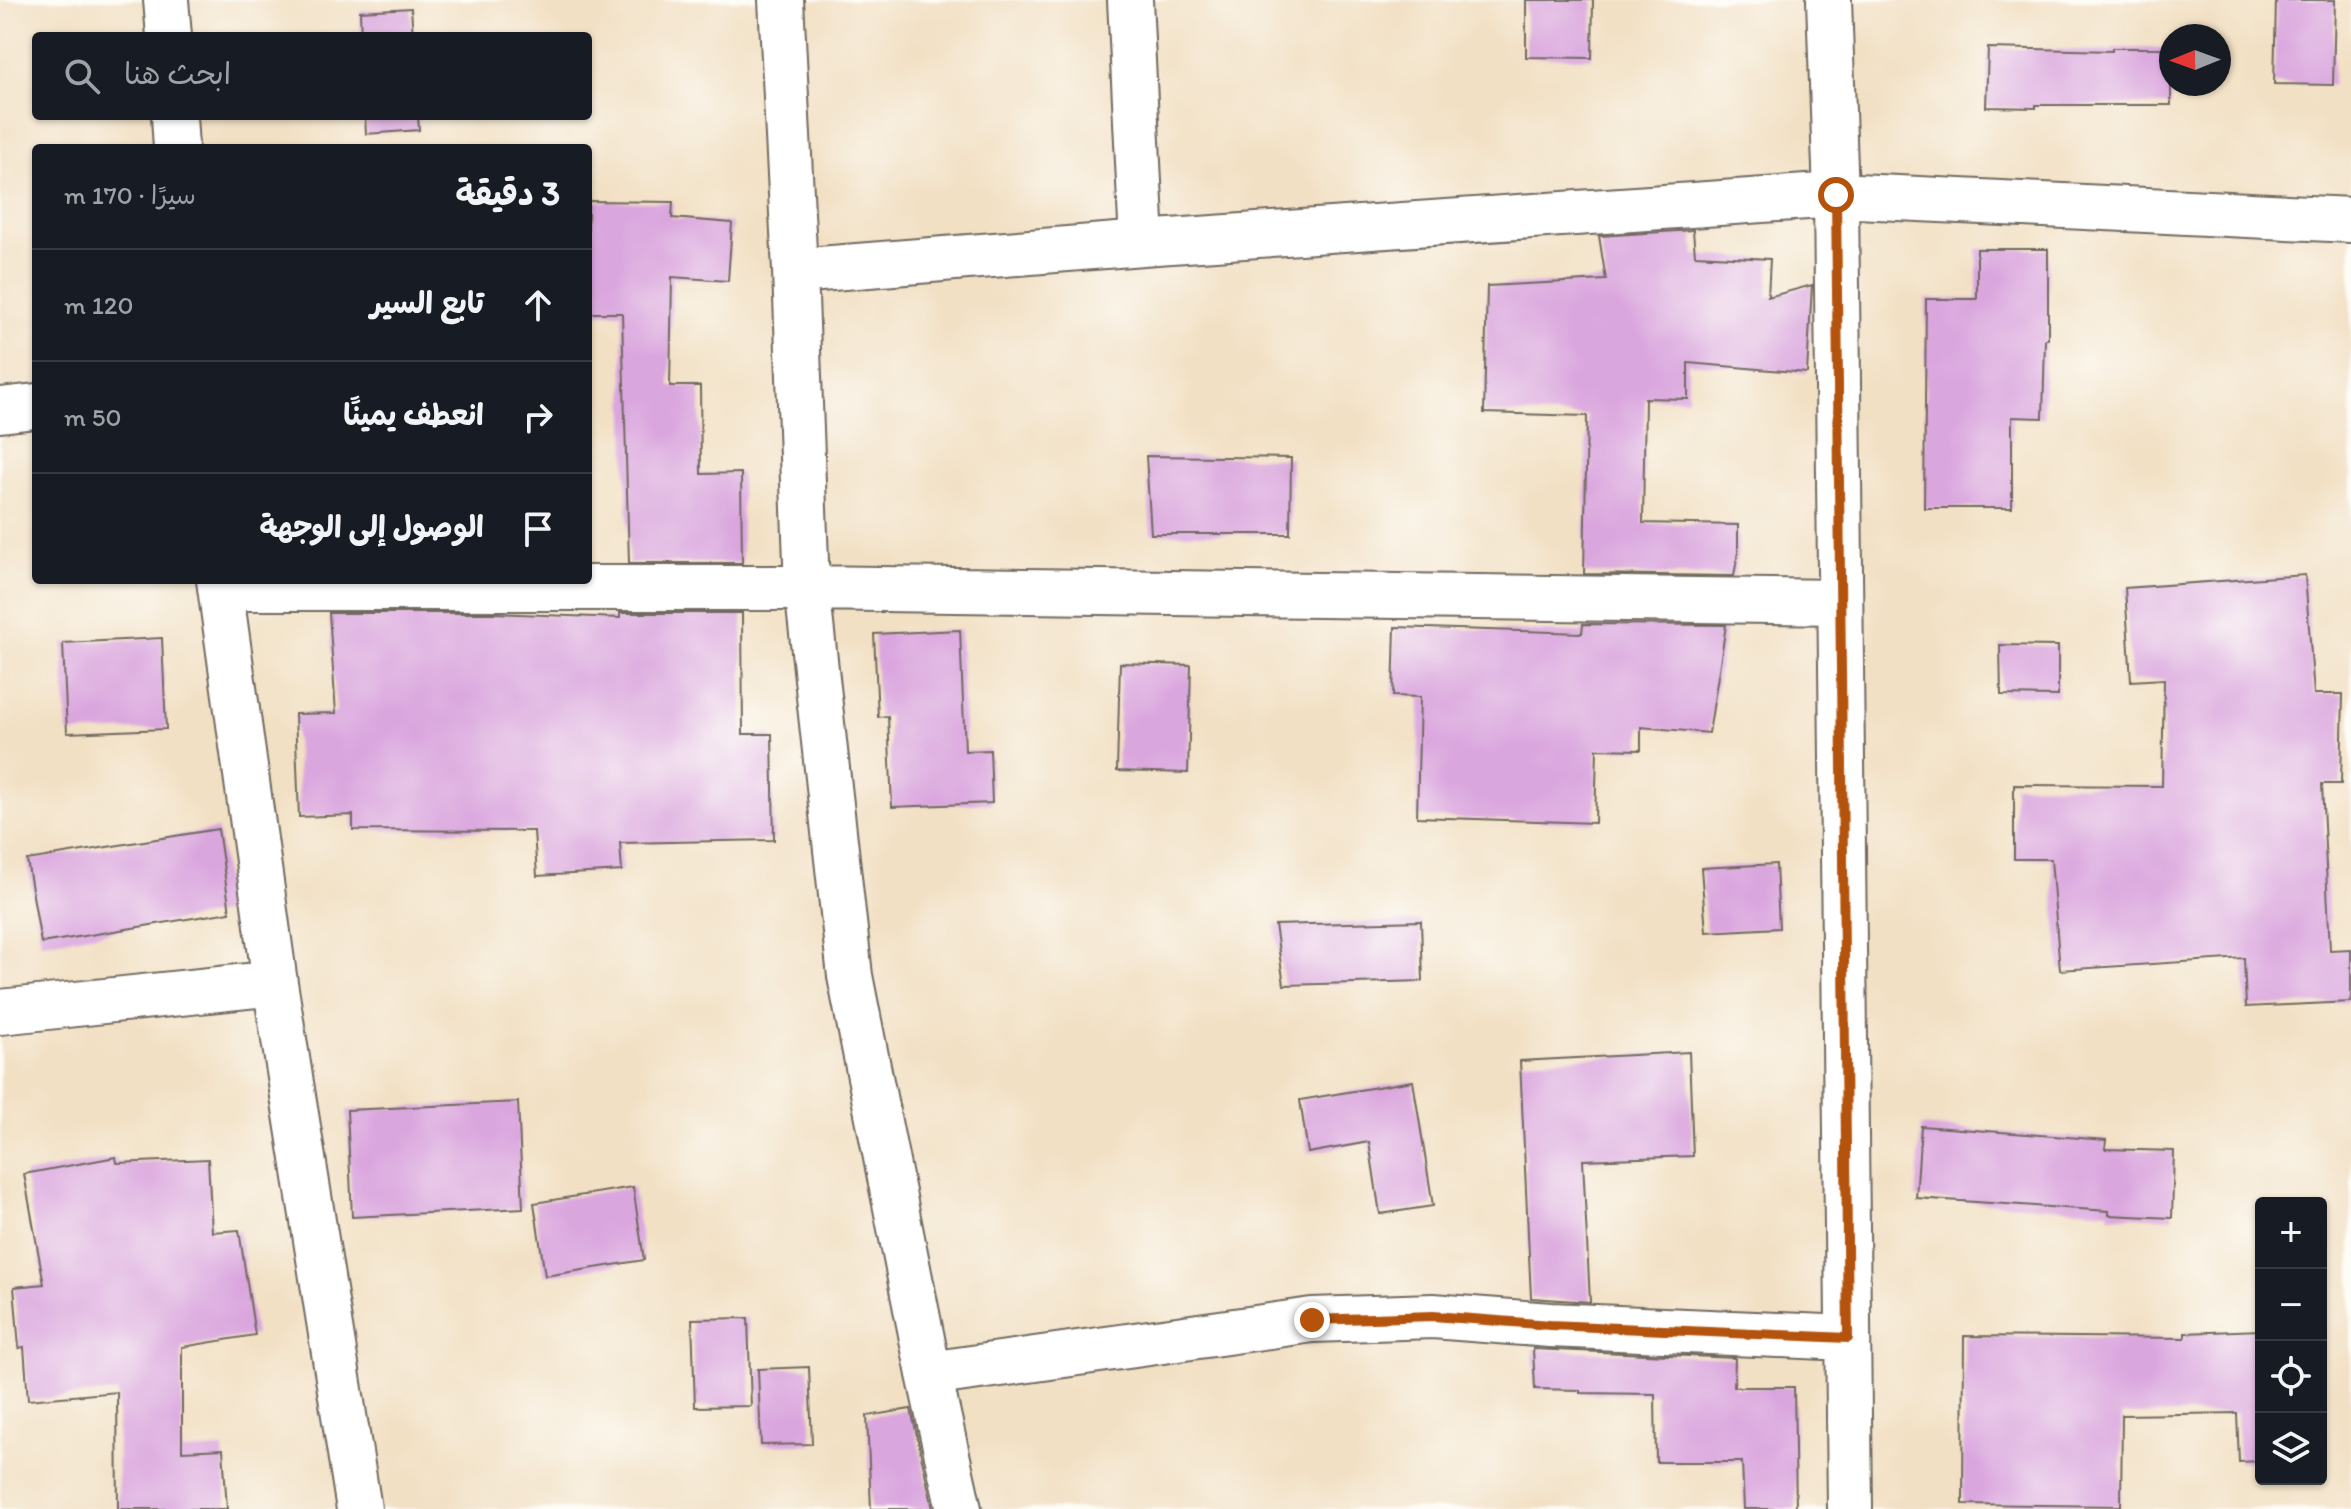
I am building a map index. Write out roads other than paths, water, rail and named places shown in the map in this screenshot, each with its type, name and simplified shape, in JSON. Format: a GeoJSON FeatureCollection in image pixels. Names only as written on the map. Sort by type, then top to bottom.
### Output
{"type":"FeatureCollection","features":[{"type":"Feature","properties":{"kind":"street"},"geometry":{"type":"LineString","coordinates":[[166,0],[169,32]]}},
{"type":"Feature","properties":{"kind":"street"},"geometry":{"type":"LineString","coordinates":[[781,0],[807,588],[850,976],[959,1509]]}},
{"type":"Feature","properties":{"kind":"street"},"geometry":{"type":"LineString","coordinates":[[1130,0],[1142,243]]}},
{"type":"Feature","properties":{"kind":"street"},"geometry":{"type":"LineString","coordinates":[[1829,0],[1836,195],[1850,1509]]}},
{"type":"Feature","properties":{"kind":"street"},"geometry":{"type":"LineString","coordinates":[[174,120],[176,144]]}},
{"type":"Feature","properties":{"kind":"street"},"geometry":{"type":"LineString","coordinates":[[795,271],[1142,243],[1836,195],[2351,220]]}},
{"type":"Feature","properties":{"kind":"street"},"geometry":{"type":"LineString","coordinates":[[0,410],[32,406]]}},
{"type":"Feature","properties":{"kind":"street"},"geometry":{"type":"LineString","coordinates":[[359,1509],[275,983],[220,584],[807,588],[1840,602]]}},
{"type":"Feature","properties":{"kind":"street"},"geometry":{"type":"LineString","coordinates":[[0,1012],[275,983]]}},
{"type":"Feature","properties":{"kind":"street"},"geometry":{"type":"LineString","coordinates":[[929,1374],[1312,1320],[1433,1316],[1550,1325],[1848,1338]]}}]}
